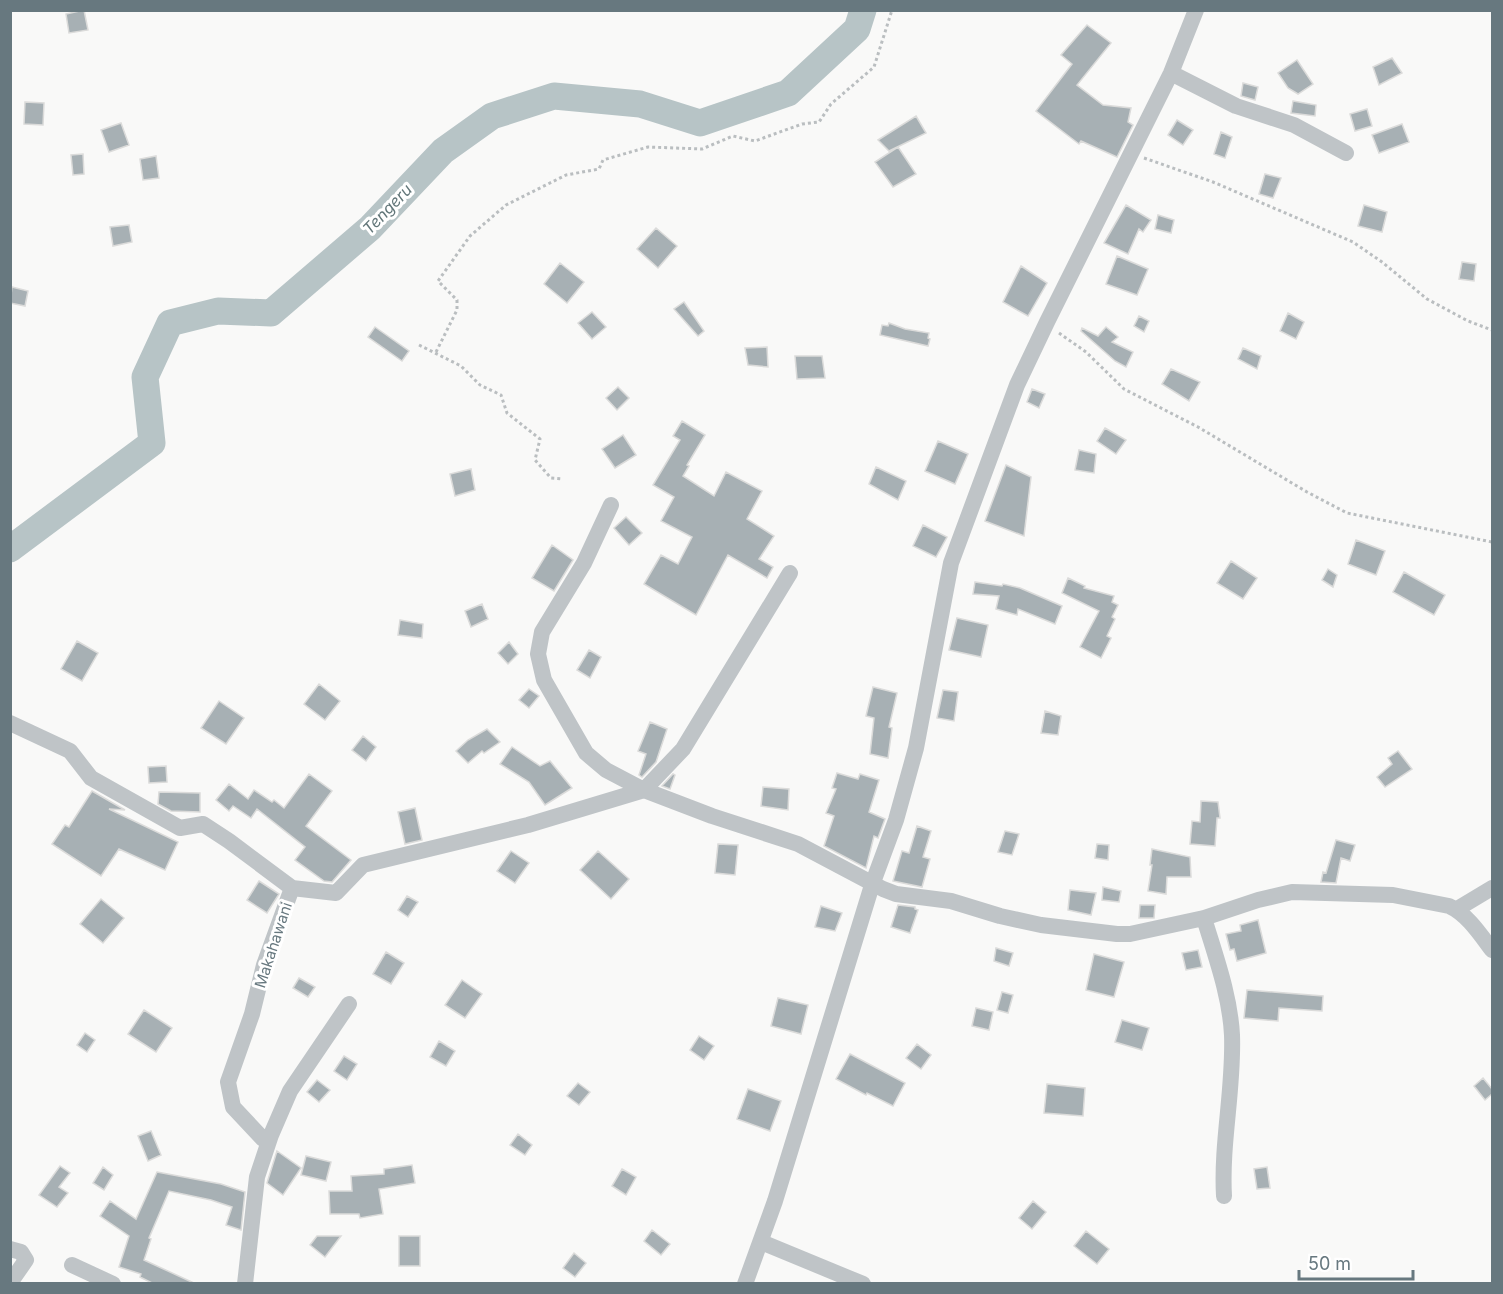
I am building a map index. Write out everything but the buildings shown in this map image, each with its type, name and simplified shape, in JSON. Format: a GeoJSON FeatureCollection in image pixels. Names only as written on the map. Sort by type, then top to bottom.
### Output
{"type":"FeatureCollection","features":[{"type":"Feature","properties":{"kind":"street"},"geometry":{"type":"LineString","coordinates":[[746,1284],[872,885],[896,820],[916,748],[951,563],[1017,385],[1171,73],[1196,10]]}},
{"type":"Feature","properties":{"kind":"street"},"geometry":{"type":"LineString","coordinates":[[1171,73],[1236,106],[1294,125],[1346,153]]}},
{"type":"Feature","properties":{"kind":"street"},"geometry":{"type":"LineString","coordinates":[[611,505],[584,563],[542,632],[538,654],[544,680],[586,753],[606,770],[644,790],[712,816],[798,844],[872,885],[896,894],[951,901],[1000,916],[1041,925],[1130,934],[1203,918],[1258,900],[1292,892],[1393,895],[1443,904],[1457,909],[1492,950]]}},
{"type":"Feature","properties":{"kind":"street"},"geometry":{"type":"LineString","coordinates":[[292,888],[336,893],[363,865],[528,825],[644,790],[683,749],[790,573]]}},
{"type":"Feature","properties":{"kind":"street","name":"Makahawani"},"geometry":{"type":"LineString","coordinates":[[10,723],[70,752],[91,778],[180,828],[202,824],[292,888],[264,965],[252,1014],[228,1082],[233,1107],[263,1139]]}},
{"type":"Feature","properties":{"kind":"street"},"geometry":{"type":"LineString","coordinates":[[1457,909],[1492,888]]}},
{"type":"Feature","properties":{"kind":"street"},"geometry":{"type":"LineString","coordinates":[[1203,918],[1227,1004],[1232,1033],[1230,1103],[1223,1162],[1224,1196]]}},
{"type":"Feature","properties":{"kind":"street"},"geometry":{"type":"LineString","coordinates":[[245,1284],[257,1177],[271,1135],[290,1091],[349,1004]]}},
{"type":"Feature","properties":{"kind":"street"},"geometry":{"type":"LineString","coordinates":[[761,1242],[863,1284]]}},
{"type":"Feature","properties":{"kind":"street"},"geometry":{"type":"LineString","coordinates":[[10,1249],[21,1251],[26,1260],[10,1283]]}},
{"type":"Feature","properties":{"kind":"street"},"geometry":{"type":"LineString","coordinates":[[72,1265],[113,1284]]}},
{"type":"Feature","properties":{"kind":"path"},"geometry":{"type":"LineString","coordinates":[[436,352],[457,310],[457,300],[438,281],[470,236],[506,205],[566,175],[599,169],[603,160],[648,147],[702,149],[733,136],[755,141],[802,124],[819,122],[831,104],[874,67],[892,10]]}},
{"type":"Feature","properties":{"kind":"path"},"geometry":{"type":"LineString","coordinates":[[1131,155],[1171,166],[1213,182],[1353,242],[1382,262],[1427,299],[1468,321],[1492,330]]}},
{"type":"Feature","properties":{"kind":"path"},"geometry":{"type":"LineString","coordinates":[[1047,322],[1086,352],[1124,389],[1198,427],[1307,492],[1347,513],[1492,542]]}},
{"type":"Feature","properties":{"kind":"path"},"geometry":{"type":"LineString","coordinates":[[419,345],[461,366],[480,385],[501,395],[507,413],[540,439],[535,460],[551,478],[563,479]]}},
{"type":"Feature","properties":{"kind":"waterway","name":"Tengeru"},"geometry":{"type":"LineString","coordinates":[[10,549],[152,443],[145,377],[170,323],[218,311],[271,313],[370,228],[443,151],[492,116],[554,96],[640,104],[700,123],[788,93],[857,29],[863,10]]}}]}
